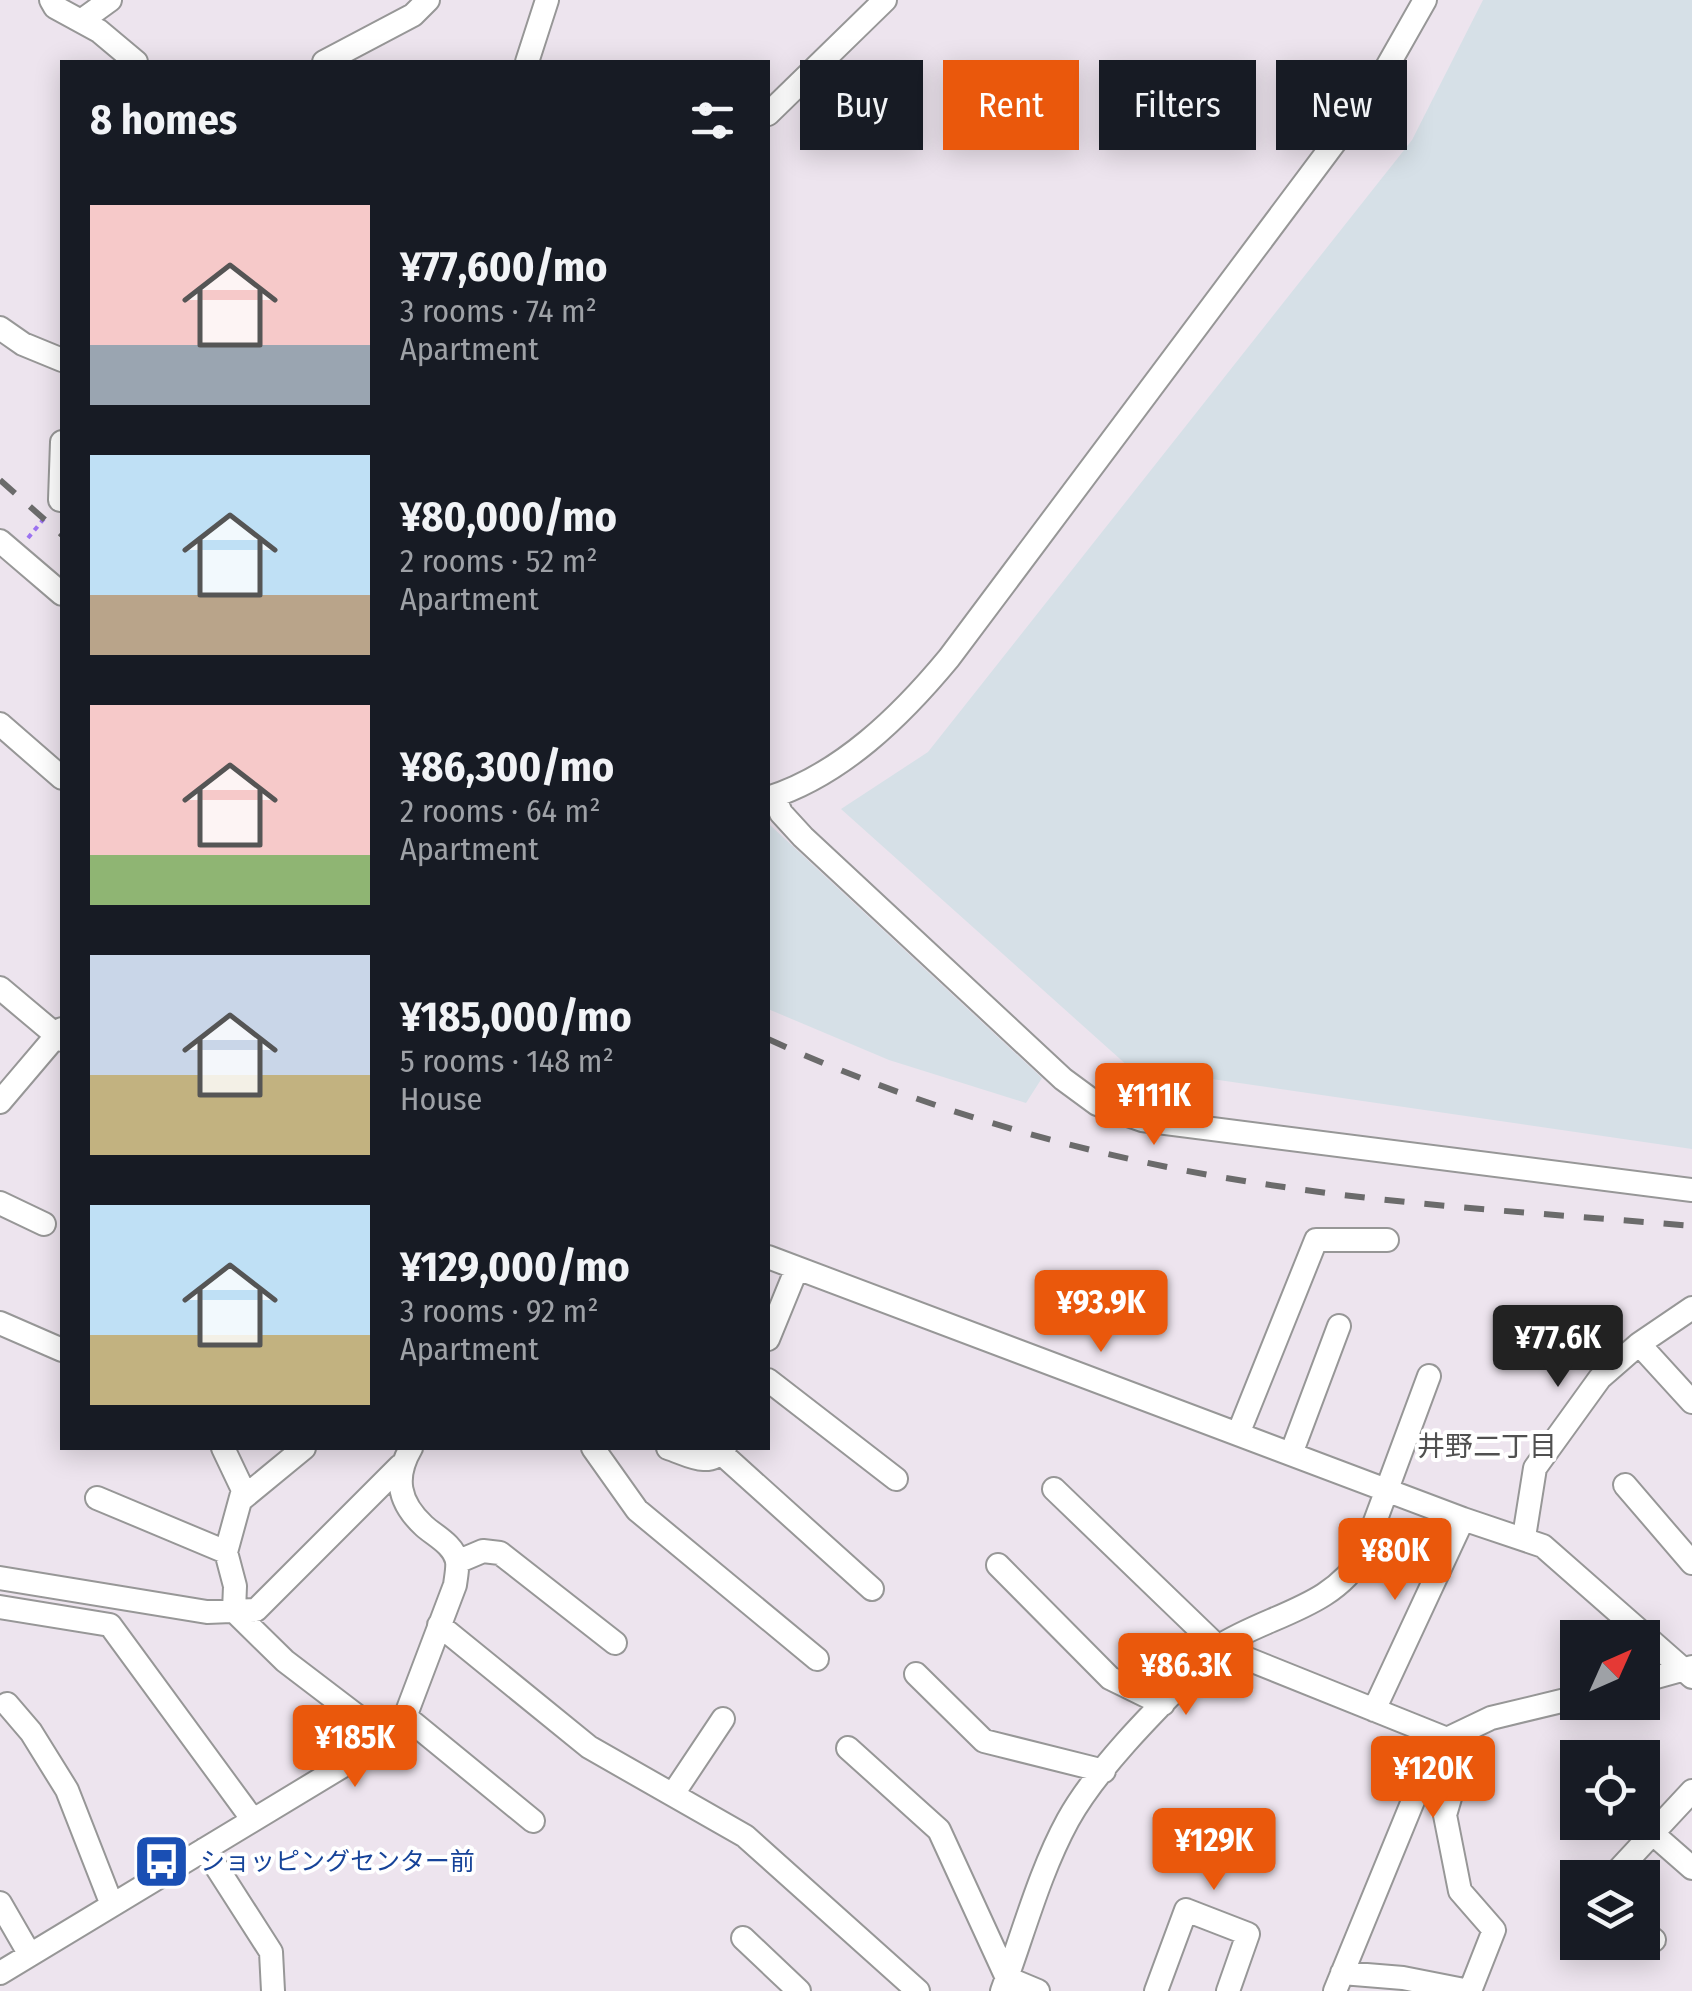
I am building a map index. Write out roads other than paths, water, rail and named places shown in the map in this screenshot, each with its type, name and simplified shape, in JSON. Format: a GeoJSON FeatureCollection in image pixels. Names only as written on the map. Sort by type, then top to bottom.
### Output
{"type":"FeatureCollection","features":[{"type":"Feature","properties":{"kind":"street"},"geometry":{"type":"LineString","coordinates":[[51,0],[55,7],[100,31],[134,60]]}},
{"type":"Feature","properties":{"kind":"street"},"geometry":{"type":"LineString","coordinates":[[80,21],[110,0]]}},
{"type":"Feature","properties":{"kind":"street"},"geometry":{"type":"LineString","coordinates":[[328,60],[413,16],[428,0]]}},
{"type":"Feature","properties":{"kind":"street"},"geometry":{"type":"LineString","coordinates":[[528,60],[547,0]]}},
{"type":"Feature","properties":{"kind":"street"},"geometry":{"type":"LineString","coordinates":[[770,112],[884,0]]}},
{"type":"Feature","properties":{"kind":"street"},"geometry":{"type":"LineString","coordinates":[[1425,0],[1380,81],[939,670],[909,706],[861,746],[820,773],[771,797],[803,837],[1063,1079],[1097,1104],[1142,1120],[1692,1190]]}},
{"type":"Feature","properties":{"kind":"street"},"geometry":{"type":"LineString","coordinates":[[0,328],[23,344],[60,359]]}},
{"type":"Feature","properties":{"kind":"street"},"geometry":{"type":"LineString","coordinates":[[5,555],[60,593]]}},
{"type":"Feature","properties":{"kind":"street"},"geometry":{"type":"LineString","coordinates":[[0,724],[60,776]]}},
{"type":"Feature","properties":{"kind":"street"},"geometry":{"type":"LineString","coordinates":[[0,988],[60,1034]]}},
{"type":"Feature","properties":{"kind":"street"},"geometry":{"type":"LineString","coordinates":[[0,1102],[60,1036]]}},
{"type":"Feature","properties":{"kind":"street"},"geometry":{"type":"LineString","coordinates":[[0,1203],[44,1224]]}},
{"type":"Feature","properties":{"kind":"street"},"geometry":{"type":"LineString","coordinates":[[1238,1434],[1316,1240],[1387,1240]]}},
{"type":"Feature","properties":{"kind":"street"},"geometry":{"type":"LineString","coordinates":[[770,1258],[1543,1546],[1690,1672]]}},
{"type":"Feature","properties":{"kind":"street"},"geometry":{"type":"LineString","coordinates":[[770,1334],[797,1268]]}},
{"type":"Feature","properties":{"kind":"street"},"geometry":{"type":"LineString","coordinates":[[1524,1538],[1535,1468],[1600,1378],[1692,1308]]}},
{"type":"Feature","properties":{"kind":"street"},"geometry":{"type":"LineString","coordinates":[[0,1323],[60,1349]]}},
{"type":"Feature","properties":{"kind":"street"},"geometry":{"type":"LineString","coordinates":[[1290,1454],[1340,1326]]}},
{"type":"Feature","properties":{"kind":"street"},"geometry":{"type":"LineString","coordinates":[[1640,1344],[1692,1402]]}},
{"type":"Feature","properties":{"kind":"street"},"geometry":{"type":"LineString","coordinates":[[1004,1985],[1067,1821],[1104,1771],[1218,1647],[1244,1630],[1317,1600],[1353,1573],[1429,1376]]}},
{"type":"Feature","properties":{"kind":"street"},"geometry":{"type":"LineString","coordinates":[[770,1382],[896,1479]]}},
{"type":"Feature","properties":{"kind":"street"},"geometry":{"type":"LineString","coordinates":[[225,1450],[243,1490],[226,1552],[234,1586],[234,1612],[285,1661],[386,1738]]}},
{"type":"Feature","properties":{"kind":"street"},"geometry":{"type":"LineString","coordinates":[[242,1499],[302,1450]]}},
{"type":"Feature","properties":{"kind":"street"},"geometry":{"type":"LineString","coordinates":[[594,1450],[637,1510],[817,1659]]}},
{"type":"Feature","properties":{"kind":"street"},"geometry":{"type":"LineString","coordinates":[[674,1450],[702,1460],[714,1459],[723,1450],[872,1589]]}},
{"type":"Feature","properties":{"kind":"street"},"geometry":{"type":"LineString","coordinates":[[0,1973],[386,1738],[406,1718],[455,1584],[457,1562],[452,1550],[408,1506],[399,1482],[405,1457]]}},
{"type":"Feature","properties":{"kind":"street"},"geometry":{"type":"LineString","coordinates":[[0,1578],[207,1612],[256,1610],[405,1457]]}},
{"type":"Feature","properties":{"kind":"street"},"geometry":{"type":"LineString","coordinates":[[1624,1485],[1692,1563]]}},
{"type":"Feature","properties":{"kind":"street"},"geometry":{"type":"LineString","coordinates":[[1054,1489],[1218,1647],[1374,1710],[1442,1746],[1452,1791],[1445,1815],[1460,1891],[1494,1930],[1470,1991],[1339,1982],[1424,1774],[1442,1746],[1491,1718],[1560,1701]]}},
{"type":"Feature","properties":{"kind":"street"},"geometry":{"type":"LineString","coordinates":[[96,1498],[226,1552]]}},
{"type":"Feature","properties":{"kind":"street"},"geometry":{"type":"LineString","coordinates":[[1374,1710],[1464,1519]]}},
{"type":"Feature","properties":{"kind":"street"},"geometry":{"type":"LineString","coordinates":[[457,1562],[482,1550],[500,1554],[615,1643]]}},
{"type":"Feature","properties":{"kind":"street"},"geometry":{"type":"LineString","coordinates":[[998,1566],[1110,1678],[1163,1704]]}},
{"type":"Feature","properties":{"kind":"street"},"geometry":{"type":"LineString","coordinates":[[0,1607],[110,1625],[253,1820]]}},
{"type":"Feature","properties":{"kind":"street"},"geometry":{"type":"LineString","coordinates":[[440,1625],[589,1746],[744,1836],[918,1991]]}},
{"type":"Feature","properties":{"kind":"street"},"geometry":{"type":"LineString","coordinates":[[1660,1678],[1690,1672]]}},
{"type":"Feature","properties":{"kind":"street"},"geometry":{"type":"LineString","coordinates":[[916,1674],[984,1741],[1104,1771]]}},
{"type":"Feature","properties":{"kind":"street"},"geometry":{"type":"LineString","coordinates":[[7,1704],[31,1732],[67,1790],[112,1905]]}},
{"type":"Feature","properties":{"kind":"street"},"geometry":{"type":"LineString","coordinates":[[406,1718],[533,1821]]}},
{"type":"Feature","properties":{"kind":"street"},"geometry":{"type":"LineString","coordinates":[[673,1794],[724,1719]]}},
{"type":"Feature","properties":{"kind":"street"},"geometry":{"type":"LineString","coordinates":[[848,1748],[940,1830],[1004,1985]]}},
{"type":"Feature","properties":{"kind":"street"},"geometry":{"type":"LineString","coordinates":[[1660,1825],[1692,1791]]}},
{"type":"Feature","properties":{"kind":"street"},"geometry":{"type":"LineString","coordinates":[[1628,1860],[1646,1840]]}},
{"type":"Feature","properties":{"kind":"street"},"geometry":{"type":"LineString","coordinates":[[1659,1840],[1692,1868]]}},
{"type":"Feature","properties":{"kind":"street"},"geometry":{"type":"LineString","coordinates":[[205,1849],[270,1952],[273,1991]]}},
{"type":"Feature","properties":{"kind":"street"},"geometry":{"type":"LineString","coordinates":[[0,1903],[30,1954]]}},
{"type":"Feature","properties":{"kind":"street"},"geometry":{"type":"LineString","coordinates":[[1156,1991],[1186,1910],[1248,1934],[1228,1991]]}},
{"type":"Feature","properties":{"kind":"street"},"geometry":{"type":"LineString","coordinates":[[743,1938],[799,1991]]}},
{"type":"Feature","properties":{"kind":"street"},"geometry":{"type":"LineString","coordinates":[[1004,1985],[1038,1991]]}},
{"type":"Feature","properties":{"kind":"railway"},"geometry":{"type":"LineString","coordinates":[[0,480],[60,533]]}},
{"type":"Feature","properties":{"kind":"railway"},"geometry":{"type":"LineString","coordinates":[[770,1040],[829,1066],[956,1112],[1151,1164],[1386,1200],[1692,1226]]}},
{"type":"Feature","properties":{"kind":"place","name":"ショッピングセンター前"},"geometry":{"type":"Point","coordinates":[161,1862]}},
{"type":"Feature","properties":{"kind":"district","name":"井野二丁目"},"geometry":{"type":"Point","coordinates":[1487,1446]}}]}
